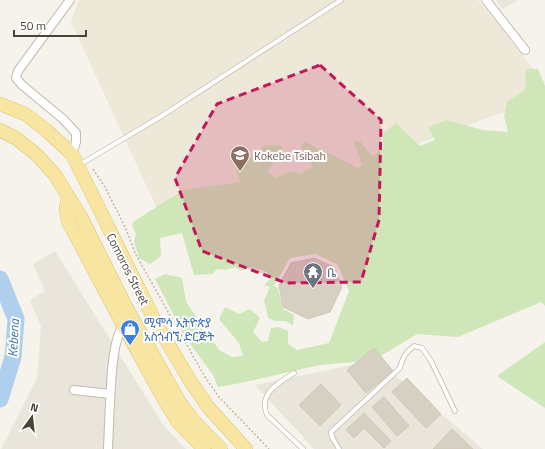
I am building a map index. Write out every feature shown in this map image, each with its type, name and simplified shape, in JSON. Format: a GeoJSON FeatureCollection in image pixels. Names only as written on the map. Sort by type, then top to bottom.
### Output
{"type":"FeatureCollection","features":[{"type":"Feature","properties":{"kind":"main road","name":"Comoros Street"},"geometry":{"type":"LineString","coordinates":[[0,104],[25,114],[46,130],[82,164],[156,323],[189,379],[208,407],[246,449]]}},
{"type":"Feature","properties":{"kind":"main road","name":"Comoros Street"},"geometry":{"type":"LineString","coordinates":[[0,130],[17,139],[37,155],[55,175],[81,217],[126,307],[180,403],[193,420],[221,449]]}},
{"type":"Feature","properties":{"kind":"main road"},"geometry":{"type":"LineString","coordinates":[[68,198],[66,209],[68,221],[123,325],[178,422],[204,449]]}},
{"type":"Feature","properties":{"kind":"street"},"geometry":{"type":"LineString","coordinates":[[70,0],[18,71],[16,78],[22,85],[63,119],[76,133],[76,142],[72,154]]}},
{"type":"Feature","properties":{"kind":"street"},"geometry":{"type":"LineString","coordinates":[[486,0],[525,50]]}},
{"type":"Feature","properties":{"kind":"street"},"geometry":{"type":"LineString","coordinates":[[108,449],[110,394],[115,346],[118,334],[123,325]]}},
{"type":"Feature","properties":{"kind":"street"},"geometry":{"type":"LineString","coordinates":[[74,390],[110,394]]}},
{"type":"Feature","properties":{"kind":"lane"},"geometry":{"type":"LineString","coordinates":[[82,164],[160,117],[341,0]]}},
{"type":"Feature","properties":{"kind":"lane"},"geometry":{"type":"LineString","coordinates":[[338,449],[331,432],[400,368],[406,352],[414,346],[422,348],[432,361],[455,411]]}},
{"type":"Feature","properties":{"kind":"lane"},"geometry":{"type":"LineString","coordinates":[[294,373],[277,384],[266,397],[264,407],[267,415],[303,449]]}},
{"type":"Feature","properties":{"kind":"path"},"geometry":{"type":"LineString","coordinates":[[82,164],[105,187],[125,226],[136,255],[205,377],[218,397],[270,449]]}},
{"type":"Feature","properties":{"kind":"highlighted area"},"geometry":{"type":"Polygon","coordinates":[[[320,65],[381,120],[379,220],[361,282],[286,283],[202,251],[175,178],[217,104],[320,65]]]}},
{"type":"Feature","properties":{"kind":"shaded area","name":"Kokebe Tsibah"},"geometry":{"type":"Polygon","coordinates":[[[79,0],[478,0],[545,83],[512,109],[169,235],[71,22],[79,0]]]}},
{"type":"Feature","properties":{"kind":"shaded area"},"geometry":{"type":"Polygon","coordinates":[[[495,0],[519,0],[502,9],[495,0]]]}},
{"type":"Feature","properties":{"kind":"shaded area"},"geometry":{"type":"Polygon","coordinates":[[[55,251],[164,426],[186,449],[1,449],[37,378],[41,326],[30,300],[45,291],[33,264],[55,251]]]}},
{"type":"Feature","properties":{"kind":"shaded area"},"geometry":{"type":"Polygon","coordinates":[[[377,360],[483,449],[314,449],[255,385],[377,360]]]}},
{"type":"Feature","properties":{"kind":"green space"},"geometry":{"type":"Polygon","coordinates":[[[526,69],[538,69],[545,86],[545,306],[541,302],[458,337],[417,334],[374,360],[320,365],[218,387],[213,375],[185,337],[155,279],[165,274],[182,278],[186,302],[219,350],[232,357],[243,356],[239,343],[219,319],[225,307],[239,314],[250,309],[260,318],[253,332],[262,342],[268,341],[271,328],[278,327],[288,331],[288,344],[297,350],[329,343],[349,291],[338,265],[315,254],[290,258],[274,286],[278,288],[283,309],[294,315],[293,326],[286,321],[275,321],[268,318],[264,300],[270,287],[264,285],[270,279],[267,272],[251,267],[241,271],[235,267],[226,270],[217,269],[212,274],[194,275],[182,233],[160,238],[161,256],[150,264],[139,258],[134,241],[136,234],[132,226],[133,222],[183,190],[240,182],[236,170],[265,145],[282,146],[282,153],[267,171],[275,178],[291,171],[300,174],[313,167],[301,147],[304,141],[358,168],[362,164],[353,141],[361,142],[372,157],[384,148],[382,134],[396,123],[420,146],[435,140],[428,127],[446,120],[483,130],[508,132],[504,117],[507,102],[525,90],[526,69]]]}},
{"type":"Feature","properties":{"kind":"green space"},"geometry":{"type":"Polygon","coordinates":[[[545,342],[545,408],[497,376],[545,342]]]}},
{"type":"Feature","properties":{"kind":"building"},"geometry":{"type":"Polygon","coordinates":[[[314,258],[334,267],[342,287],[330,312],[308,319],[283,307],[279,285],[291,263],[314,258]]]}},
{"type":"Feature","properties":{"kind":"building"},"geometry":{"type":"Polygon","coordinates":[[[374,348],[393,371],[366,393],[347,370],[374,348]]]}},
{"type":"Feature","properties":{"kind":"building"},"geometry":{"type":"Polygon","coordinates":[[[407,378],[441,414],[426,428],[392,392],[407,378]]]}},
{"type":"Feature","properties":{"kind":"building"},"geometry":{"type":"Polygon","coordinates":[[[321,384],[341,405],[320,426],[299,405],[321,384]]]}},
{"type":"Feature","properties":{"kind":"building"},"geometry":{"type":"Polygon","coordinates":[[[384,397],[409,426],[397,436],[372,407],[384,397]]]}},
{"type":"Feature","properties":{"kind":"building"},"geometry":{"type":"Polygon","coordinates":[[[364,413],[391,441],[384,448],[364,428],[354,438],[346,430],[364,413]]]}},
{"type":"Feature","properties":{"kind":"building"},"geometry":{"type":"Polygon","coordinates":[[[452,429],[473,449],[433,449],[452,429]]]}},
{"type":"Feature","properties":{"kind":"waterway","name":"Kebena"},"geometry":{"type":"LineString","coordinates":[[0,279],[16,319],[13,357],[0,399]]}},
{"type":"Feature","properties":{"kind":"place","name":"Kokebe Tsibah"},"geometry":{"type":"Point","coordinates":[240,172]}},
{"type":"Feature","properties":{"kind":"place","name":"ቤ"},"geometry":{"type":"Point","coordinates":[313,289]}},
{"type":"Feature","properties":{"kind":"place","name":"ሚሞሳ ኢትዮጵያ አስጎብኚ ድርጅት"},"geometry":{"type":"Point","coordinates":[130,346]}}]}
